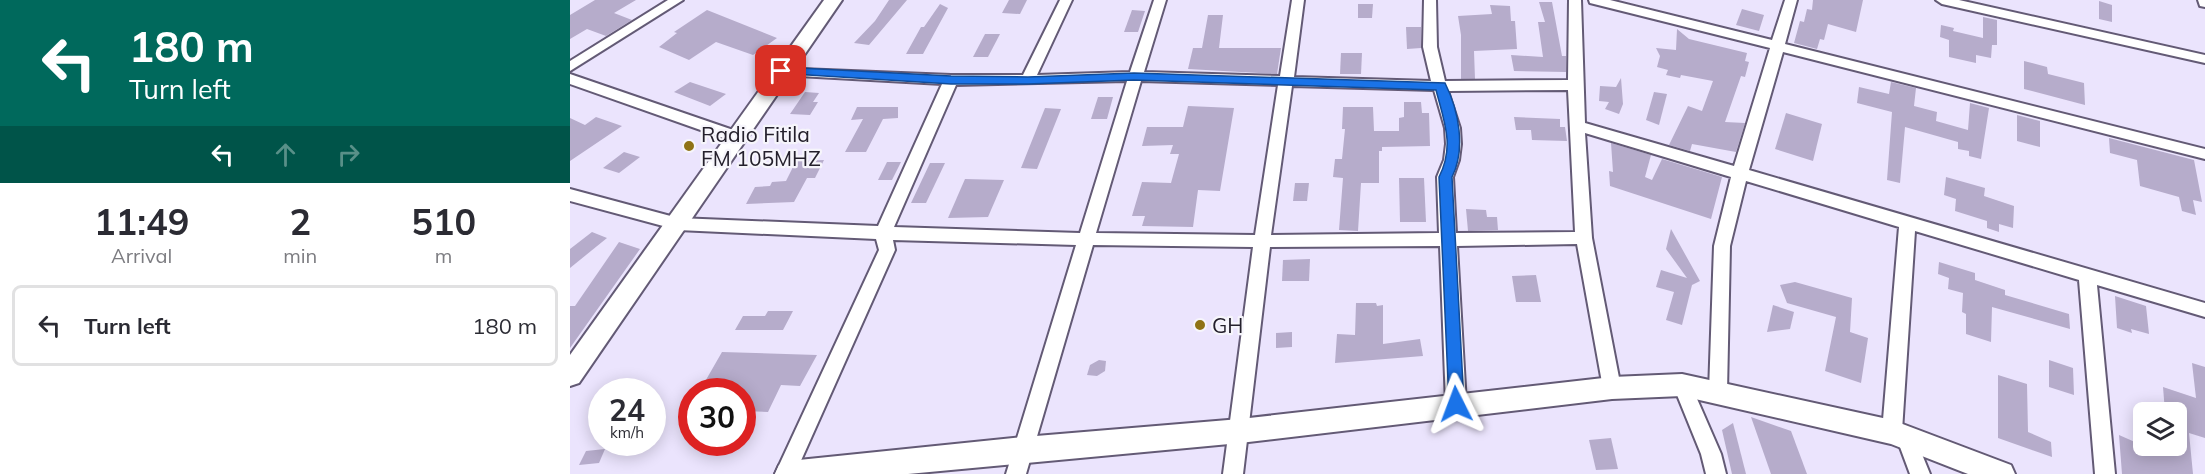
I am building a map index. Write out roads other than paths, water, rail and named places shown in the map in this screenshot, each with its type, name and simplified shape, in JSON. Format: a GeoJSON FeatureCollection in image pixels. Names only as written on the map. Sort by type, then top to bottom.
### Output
{"type":"FeatureCollection","features":[{"type":"Feature","properties":{"kind":"street"},"geometry":{"type":"LineString","coordinates":[[570,67],[677,0]]}},
{"type":"Feature","properties":{"kind":"street"},"geometry":{"type":"LineString","coordinates":[[570,375],[678,224],[734,136],[832,0]]}},
{"type":"Feature","properties":{"kind":"street"},"geometry":{"type":"LineString","coordinates":[[1028,80],[1066,0]]}},
{"type":"Feature","properties":{"kind":"street"},"geometry":{"type":"LineString","coordinates":[[1016,474],[1134,76],[1160,0]]}},
{"type":"Feature","properties":{"kind":"street"},"geometry":{"type":"LineString","coordinates":[[1233,474],[1262,242],[1288,80],[1298,0]]}},
{"type":"Feature","properties":{"kind":"street"},"geometry":{"type":"LineString","coordinates":[[1430,0],[1430,48],[1455,136],[1452,165],[1445,177],[1456,404]]}},
{"type":"Feature","properties":{"kind":"street"},"geometry":{"type":"LineString","coordinates":[[1575,0],[1575,85],[1584,238],[1612,388]]}},
{"type":"Feature","properties":{"kind":"street"},"geometry":{"type":"LineString","coordinates":[[1595,0],[2205,154]]}},
{"type":"Feature","properties":{"kind":"street"},"geometry":{"type":"LineString","coordinates":[[1719,392],[1722,246],[1740,173],[1791,0]]}},
{"type":"Feature","properties":{"kind":"street"},"geometry":{"type":"LineString","coordinates":[[1942,0],[2205,59]]}},
{"type":"Feature","properties":{"kind":"street"},"geometry":{"type":"LineString","coordinates":[[781,71],[951,80],[1134,76],[1441,86],[1575,85]]}},
{"type":"Feature","properties":{"kind":"street"},"geometry":{"type":"LineString","coordinates":[[570,80],[734,136]]}},
{"type":"Feature","properties":{"kind":"street"},"geometry":{"type":"LineString","coordinates":[[785,474],[887,250],[883,233],[951,80]]}},
{"type":"Feature","properties":{"kind":"street"},"geometry":{"type":"LineString","coordinates":[[1578,126],[2205,310]]}},
{"type":"Feature","properties":{"kind":"street"},"geometry":{"type":"LineString","coordinates":[[574,201],[678,224],[883,233],[1262,242],[1584,238]]}},
{"type":"Feature","properties":{"kind":"street"},"geometry":{"type":"LineString","coordinates":[[1908,222],[1899,435],[1920,474]]}},
{"type":"Feature","properties":{"kind":"street"},"geometry":{"type":"LineString","coordinates":[[2087,275],[2104,474]]}},
{"type":"Feature","properties":{"kind":"street"},"geometry":{"type":"LineString","coordinates":[[1682,385],[1711,454],[1716,474]]}},
{"type":"Feature","properties":{"kind":"street"},"geometry":{"type":"LineString","coordinates":[[789,474],[1024,449],[1240,430],[1612,388],[1682,385],[1899,435],[2001,474]]}},
{"type":"Feature","properties":{"kind":"place","name":"Radio Fitila FM 105MHZ"},"geometry":{"type":"Point","coordinates":[689,146]}},
{"type":"Feature","properties":{"kind":"place","name":"GH"},"geometry":{"type":"Point","coordinates":[1200,325]}}]}
